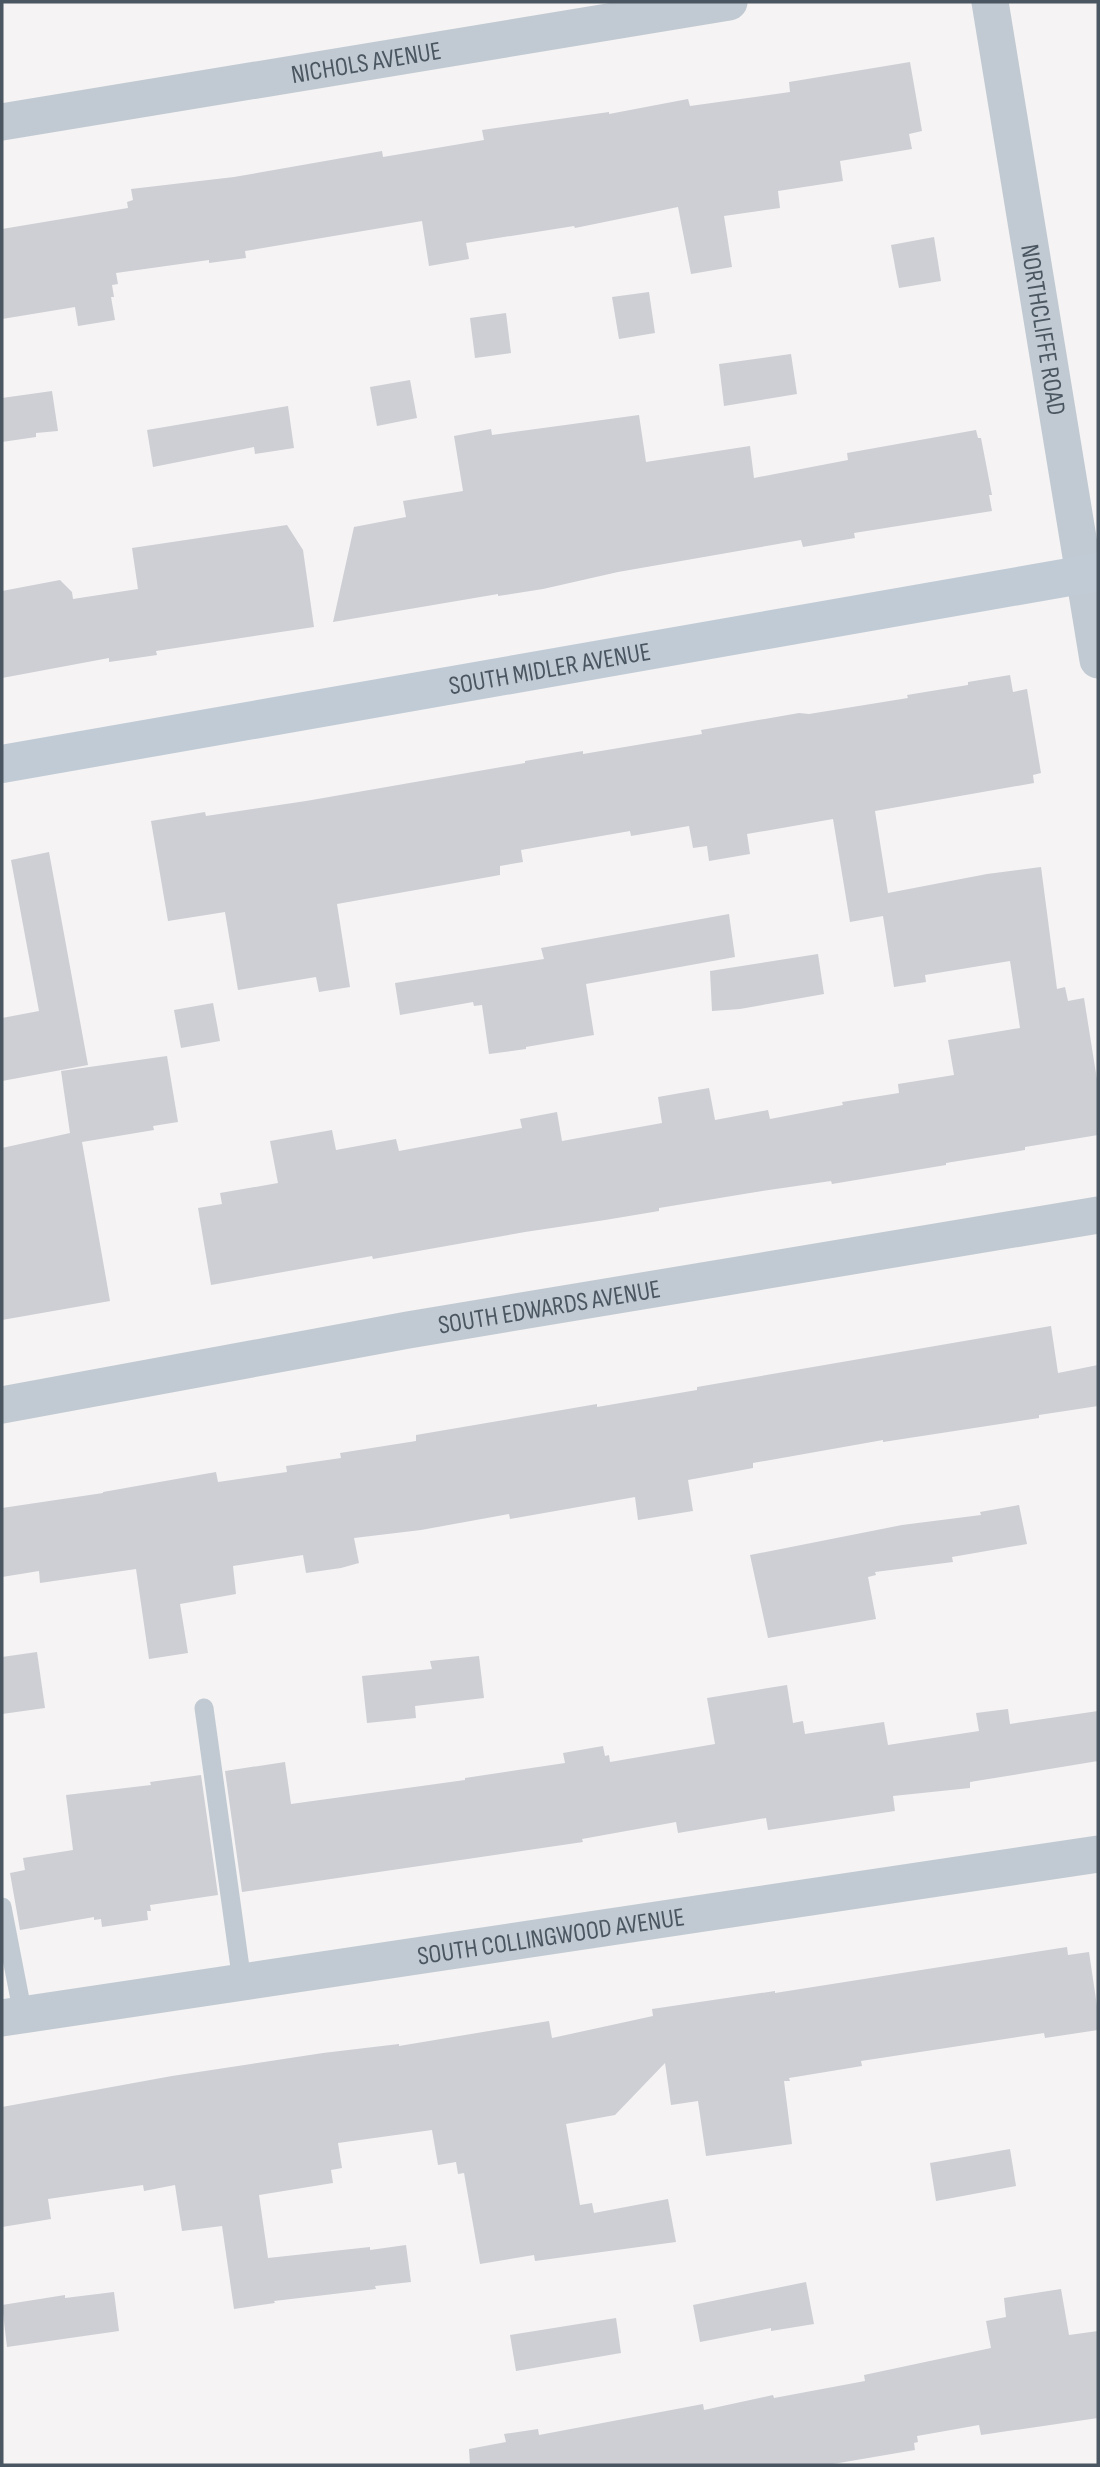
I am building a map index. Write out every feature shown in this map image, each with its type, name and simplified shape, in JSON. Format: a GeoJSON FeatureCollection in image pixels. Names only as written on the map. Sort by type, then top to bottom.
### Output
{"type":"FeatureCollection","features":[{"type":"Feature","properties":{"kind":"main road","name":"SOUTH MIDLER AVENUE"},"geometry":{"type":"LineString","coordinates":[[2,764],[1091,573]]}},
{"type":"Feature","properties":{"kind":"street","name":"NICHOLS AVENUE"},"geometry":{"type":"LineString","coordinates":[[2,122],[729,2]]}},
{"type":"Feature","properties":{"kind":"street","name":"NORTHCLIFFE ROAD"},"geometry":{"type":"LineString","coordinates":[[990,2],[1091,573],[1098,660]]}},
{"type":"Feature","properties":{"kind":"street","name":"SOUTH EDWARDS AVENUE"},"geometry":{"type":"LineString","coordinates":[[2,1405],[422,1328],[1098,1215]]}},
{"type":"Feature","properties":{"kind":"street","name":"SOUTH COLLINGWOOD AVENUE"},"geometry":{"type":"LineString","coordinates":[[13,2016],[1098,1854]]}},
{"type":"Feature","properties":{"kind":"lane"},"geometry":{"type":"LineString","coordinates":[[204,1708],[242,1982]]}},
{"type":"Feature","properties":{"kind":"lane"},"geometry":{"type":"LineString","coordinates":[[2,1907],[13,2016]]}},
{"type":"Feature","properties":{"kind":"building"},"geometry":{"type":"Polygon","coordinates":[[[910,62],[922,131],[909,134],[912,149],[840,161],[843,181],[778,191],[780,208],[724,216],[732,267],[691,274],[678,207],[575,228],[574,226],[466,243],[469,259],[429,266],[422,221],[245,251],[246,258],[209,263],[209,260],[116,273],[118,284],[112,285],[114,297],[111,297],[115,320],[78,326],[75,307],[2,319],[2,229],[128,208],[127,202],[133,200],[131,189],[234,177],[382,151],[383,157],[484,140],[482,130],[609,114],[688,99],[690,106],[790,92],[789,82],[910,62]]]}},
{"type":"Feature","properties":{"kind":"building"},"geometry":{"type":"Polygon","coordinates":[[[934,237],[941,281],[899,288],[891,245],[934,237]]]}},
{"type":"Feature","properties":{"kind":"building"},"geometry":{"type":"Polygon","coordinates":[[[649,292],[655,333],[619,339],[612,297],[649,292]]]}},
{"type":"Feature","properties":{"kind":"building"},"geometry":{"type":"Polygon","coordinates":[[[506,313],[511,353],[475,358],[470,318],[506,313]]]}},
{"type":"Feature","properties":{"kind":"building"},"geometry":{"type":"Polygon","coordinates":[[[791,354],[797,394],[724,406],[719,364],[791,354]]]}},
{"type":"Feature","properties":{"kind":"building"},"geometry":{"type":"Polygon","coordinates":[[[410,380],[417,418],[377,426],[370,387],[410,380]]]}},
{"type":"Feature","properties":{"kind":"building"},"geometry":{"type":"Polygon","coordinates":[[[52,391],[58,431],[36,433],[36,437],[2,442],[2,398],[52,391]]]}},
{"type":"Feature","properties":{"kind":"building"},"geometry":{"type":"Polygon","coordinates":[[[288,406],[294,448],[255,454],[254,447],[153,467],[147,430],[288,406]]]}},
{"type":"Feature","properties":{"kind":"building"},"geometry":{"type":"Polygon","coordinates":[[[639,415],[646,462],[750,446],[754,478],[848,460],[847,453],[976,430],[978,438],[981,438],[992,495],[989,495],[992,511],[854,533],[855,538],[803,547],[801,540],[618,572],[543,589],[333,622],[354,527],[406,517],[403,501],[463,491],[454,436],[491,429],[492,435],[639,415]]]}},
{"type":"Feature","properties":{"kind":"building"},"geometry":{"type":"Polygon","coordinates":[[[287,525],[303,550],[314,627],[156,651],[157,655],[109,662],[109,658],[2,678],[2,591],[60,580],[72,592],[73,599],[138,589],[132,548],[287,525]]]}},
{"type":"Feature","properties":{"kind":"building"},"geometry":{"type":"Polygon","coordinates":[[[1010,675],[1013,692],[1027,689],[1041,773],[1033,775],[1034,783],[875,811],[888,893],[987,874],[1041,867],[1057,989],[1065,987],[1068,1001],[1084,998],[1098,1086],[1098,1135],[1025,1147],[1025,1150],[946,1165],[832,1184],[831,1181],[756,1192],[659,1208],[659,1211],[373,1259],[372,1256],[211,1285],[198,1208],[222,1204],[220,1193],[278,1183],[270,1141],[332,1130],[336,1150],[396,1139],[399,1151],[522,1128],[520,1119],[557,1112],[562,1141],[662,1123],[658,1097],[709,1088],[715,1120],[768,1110],[770,1119],[843,1105],[842,1102],[899,1093],[898,1084],[954,1075],[948,1040],[1020,1028],[1010,961],[925,975],[926,982],[894,987],[883,916],[850,922],[833,819],[747,834],[750,854],[709,861],[707,846],[693,848],[689,826],[631,836],[630,831],[521,850],[523,862],[500,866],[500,875],[337,904],[350,987],[319,992],[316,977],[238,990],[225,912],[168,921],[151,821],[306,801],[583,751],[583,754],[702,734],[701,730],[908,698],[907,695],[1010,675]]]}},
{"type":"Feature","properties":{"kind":"building"},"geometry":{"type":"Polygon","coordinates":[[[49,852],[88,1065],[2,1081],[2,1018],[39,1011],[11,860],[49,852]]]}},
{"type":"Feature","properties":{"kind":"building"},"geometry":{"type":"Polygon","coordinates":[[[729,914],[735,957],[586,984],[594,1035],[489,1054],[482,1005],[474,1006],[473,1002],[400,1015],[395,983],[544,959],[541,948],[729,914]]]}},
{"type":"Feature","properties":{"kind":"building"},"geometry":{"type":"Polygon","coordinates":[[[818,954],[824,994],[740,1009],[712,1011],[710,971],[818,954]]]}},
{"type":"Feature","properties":{"kind":"building"},"geometry":{"type":"Polygon","coordinates":[[[213,1003],[220,1041],[181,1048],[174,1010],[213,1003]]]}},
{"type":"Feature","properties":{"kind":"building"},"geometry":{"type":"Polygon","coordinates":[[[167,1056],[178,1122],[153,1126],[154,1130],[82,1142],[110,1301],[2,1320],[2,1148],[70,1133],[61,1071],[167,1056]]]}},
{"type":"Feature","properties":{"kind":"building"},"geometry":{"type":"Polygon","coordinates":[[[1051,1326],[1058,1373],[1098,1365],[1098,1406],[1039,1415],[1039,1418],[883,1440],[753,1463],[753,1468],[688,1480],[693,1511],[638,1520],[635,1497],[510,1519],[509,1514],[421,1530],[354,1538],[359,1563],[341,1568],[306,1573],[303,1555],[233,1566],[236,1594],[180,1604],[188,1653],[149,1659],[136,1569],[40,1583],[39,1571],[2,1577],[2,1508],[216,1472],[218,1482],[287,1472],[286,1466],[341,1458],[340,1453],[416,1441],[416,1435],[697,1390],[697,1387],[1051,1326]]]}},
{"type":"Feature","properties":{"kind":"building"},"geometry":{"type":"Polygon","coordinates":[[[1019,1505],[1027,1544],[952,1557],[953,1562],[875,1572],[876,1575],[868,1577],[876,1619],[768,1638],[750,1555],[902,1525],[981,1515],[980,1512],[1019,1505]]]}},
{"type":"Feature","properties":{"kind":"building"},"geometry":{"type":"Polygon","coordinates":[[[37,1652],[45,1708],[2,1714],[2,1657],[37,1652]]]}},
{"type":"Feature","properties":{"kind":"building"},"geometry":{"type":"Polygon","coordinates":[[[479,1656],[484,1698],[415,1706],[416,1718],[367,1723],[362,1676],[432,1669],[430,1661],[479,1656]]]}},
{"type":"Feature","properties":{"kind":"building"},"geometry":{"type":"Polygon","coordinates":[[[787,1685],[793,1723],[803,1721],[805,1734],[884,1722],[888,1745],[979,1731],[976,1713],[1008,1709],[1010,1724],[1098,1711],[1098,1761],[970,1782],[970,1788],[893,1796],[895,1811],[768,1830],[766,1818],[678,1833],[676,1822],[582,1839],[583,1842],[242,1892],[225,1771],[285,1762],[291,1804],[565,1763],[563,1753],[603,1746],[605,1756],[609,1755],[610,1762],[715,1744],[707,1698],[787,1685]]]}},
{"type":"Feature","properties":{"kind":"building"},"geometry":{"type":"Polygon","coordinates":[[[201,1775],[218,1895],[150,1905],[151,1911],[147,1911],[148,1920],[102,1927],[101,1919],[94,1920],[94,1917],[20,1930],[10,1873],[25,1870],[23,1858],[73,1850],[66,1795],[151,1785],[150,1782],[201,1775]]]}},
{"type":"Feature","properties":{"kind":"building"},"geometry":{"type":"Polygon","coordinates":[[[1067,1947],[1068,1955],[1089,1952],[1098,2030],[1045,2038],[1044,2033],[861,2061],[862,2066],[789,2078],[790,2081],[784,2081],[792,2144],[706,2156],[698,2101],[671,2105],[665,2063],[615,2115],[566,2124],[580,2205],[592,2203],[594,2213],[668,2199],[676,2242],[535,2261],[534,2255],[480,2264],[464,2173],[458,2174],[456,2162],[438,2165],[432,2130],[338,2143],[342,2168],[331,2170],[333,2183],[259,2195],[268,2258],[406,2245],[411,2282],[234,2309],[222,2226],[182,2231],[175,2185],[144,2191],[143,2185],[48,2199],[51,2219],[2,2227],[2,2107],[172,2076],[323,2053],[399,2046],[549,2021],[552,2038],[653,2016],[652,2009],[775,1993],[1067,1947]]]}},
{"type":"Feature","properties":{"kind":"building"},"geometry":{"type":"Polygon","coordinates":[[[1010,2149],[1016,2186],[936,2201],[930,2163],[1010,2149]]]}},
{"type":"Feature","properties":{"kind":"building"},"geometry":{"type":"Polygon","coordinates":[[[806,2282],[814,2324],[771,2331],[771,2328],[700,2342],[693,2305],[806,2282]]]}},
{"type":"Feature","properties":{"kind":"building"},"geometry":{"type":"Polygon","coordinates":[[[1061,2289],[1069,2335],[1098,2331],[1098,2418],[981,2435],[979,2425],[917,2436],[915,2450],[827,2465],[470,2465],[469,2449],[506,2442],[504,2434],[538,2429],[539,2435],[703,2404],[704,2410],[773,2395],[774,2398],[865,2381],[864,2375],[991,2348],[986,2321],[1006,2317],[1004,2298],[1061,2289]]]}},
{"type":"Feature","properties":{"kind":"building"},"geometry":{"type":"Polygon","coordinates":[[[114,2292],[119,2331],[7,2347],[2,2305],[65,2295],[65,2298],[114,2292]]]}},
{"type":"Feature","properties":{"kind":"building"},"geometry":{"type":"Polygon","coordinates":[[[616,2318],[621,2353],[516,2371],[510,2335],[616,2318]]]}}]}
